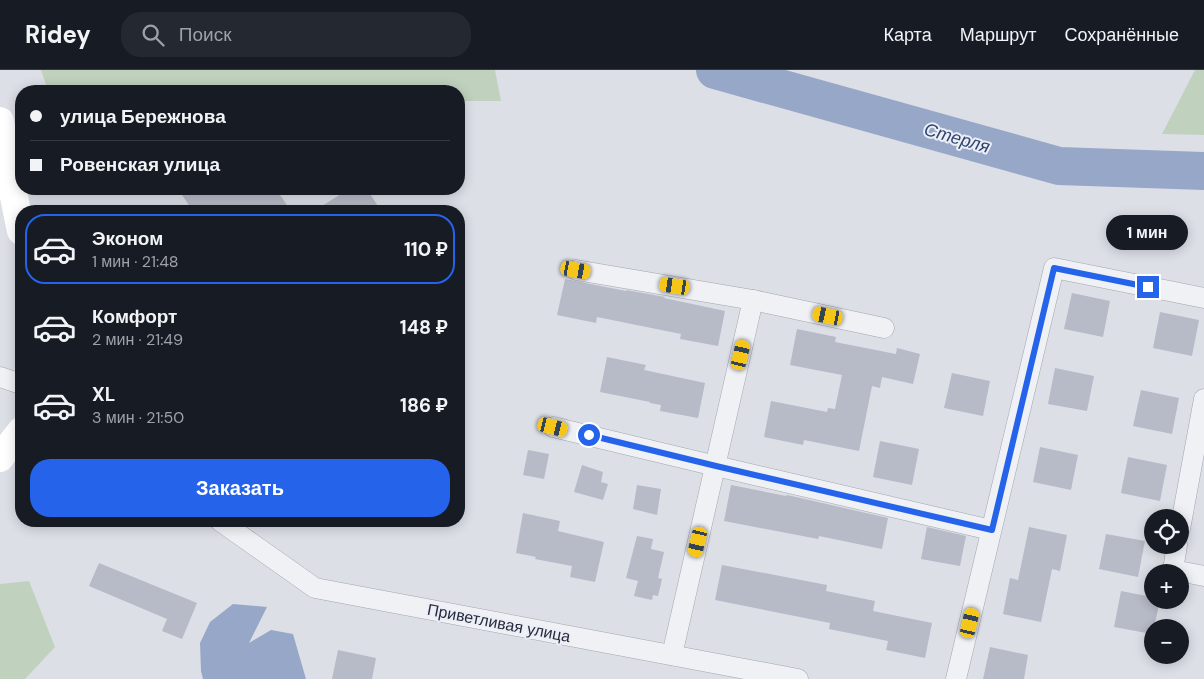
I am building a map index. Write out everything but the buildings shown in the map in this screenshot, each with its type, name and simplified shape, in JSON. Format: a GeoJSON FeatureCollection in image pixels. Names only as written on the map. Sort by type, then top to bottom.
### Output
{"type":"FeatureCollection","features":[{"type":"Feature","properties":{"kind":"main road"},"geometry":{"type":"LineString","coordinates":[[0,121],[16,205]]}},
{"type":"Feature","properties":{"kind":"main road"},"geometry":{"type":"LineString","coordinates":[[0,458],[15,439]]}},
{"type":"Feature","properties":{"kind":"street"},"geometry":{"type":"LineString","coordinates":[[956,679],[1054,268],[1204,298]]}},
{"type":"Feature","properties":{"kind":"street"},"geometry":{"type":"LineString","coordinates":[[576,270],[753,300],[884,328]]}},
{"type":"Feature","properties":{"kind":"street"},"geometry":{"type":"LineString","coordinates":[[672,655],[753,300]]}},
{"type":"Feature","properties":{"kind":"street"},"geometry":{"type":"LineString","coordinates":[[0,377],[15,382]]}},
{"type":"Feature","properties":{"kind":"street"},"geometry":{"type":"LineString","coordinates":[[1184,509],[1204,399]]}},
{"type":"Feature","properties":{"kind":"street"},"geometry":{"type":"LineString","coordinates":[[553,427],[992,530]]}},
{"type":"Feature","properties":{"kind":"street","name":"Приветливая улица"},"geometry":{"type":"LineString","coordinates":[[228,527],[314,588],[798,679]]}},
{"type":"Feature","properties":{"kind":"street"},"geometry":{"type":"LineString","coordinates":[[1176,554],[1173,570],[1204,576]]}},
{"type":"Feature","properties":{"kind":"green space"},"geometry":{"type":"Polygon","coordinates":[[[41,70],[495,70],[501,101],[465,101],[465,85],[46,85],[41,70]]]}},
{"type":"Feature","properties":{"kind":"green space"},"geometry":{"type":"Polygon","coordinates":[[[1195,70],[1204,70],[1204,135],[1162,134],[1195,70]]]}},
{"type":"Feature","properties":{"kind":"green space"},"geometry":{"type":"Polygon","coordinates":[[[29,581],[55,647],[25,679],[0,679],[0,584],[29,581]]]}},
{"type":"Feature","properties":{"kind":"water"},"geometry":{"type":"Polygon","coordinates":[[[233,604],[267,607],[249,643],[271,630],[293,634],[306,679],[203,679],[200,643],[210,622],[233,604]]]}},
{"type":"Feature","properties":{"kind":"waterway","name":"Стерля"},"geometry":{"type":"LineString","coordinates":[[715,70],[1059,166],[1204,171]]}},
{"type":"Feature","properties":{"kind":"route"},"geometry":{"type":"LineString","coordinates":[[589,435],[992,530],[1054,268],[1148,287]]}}]}
